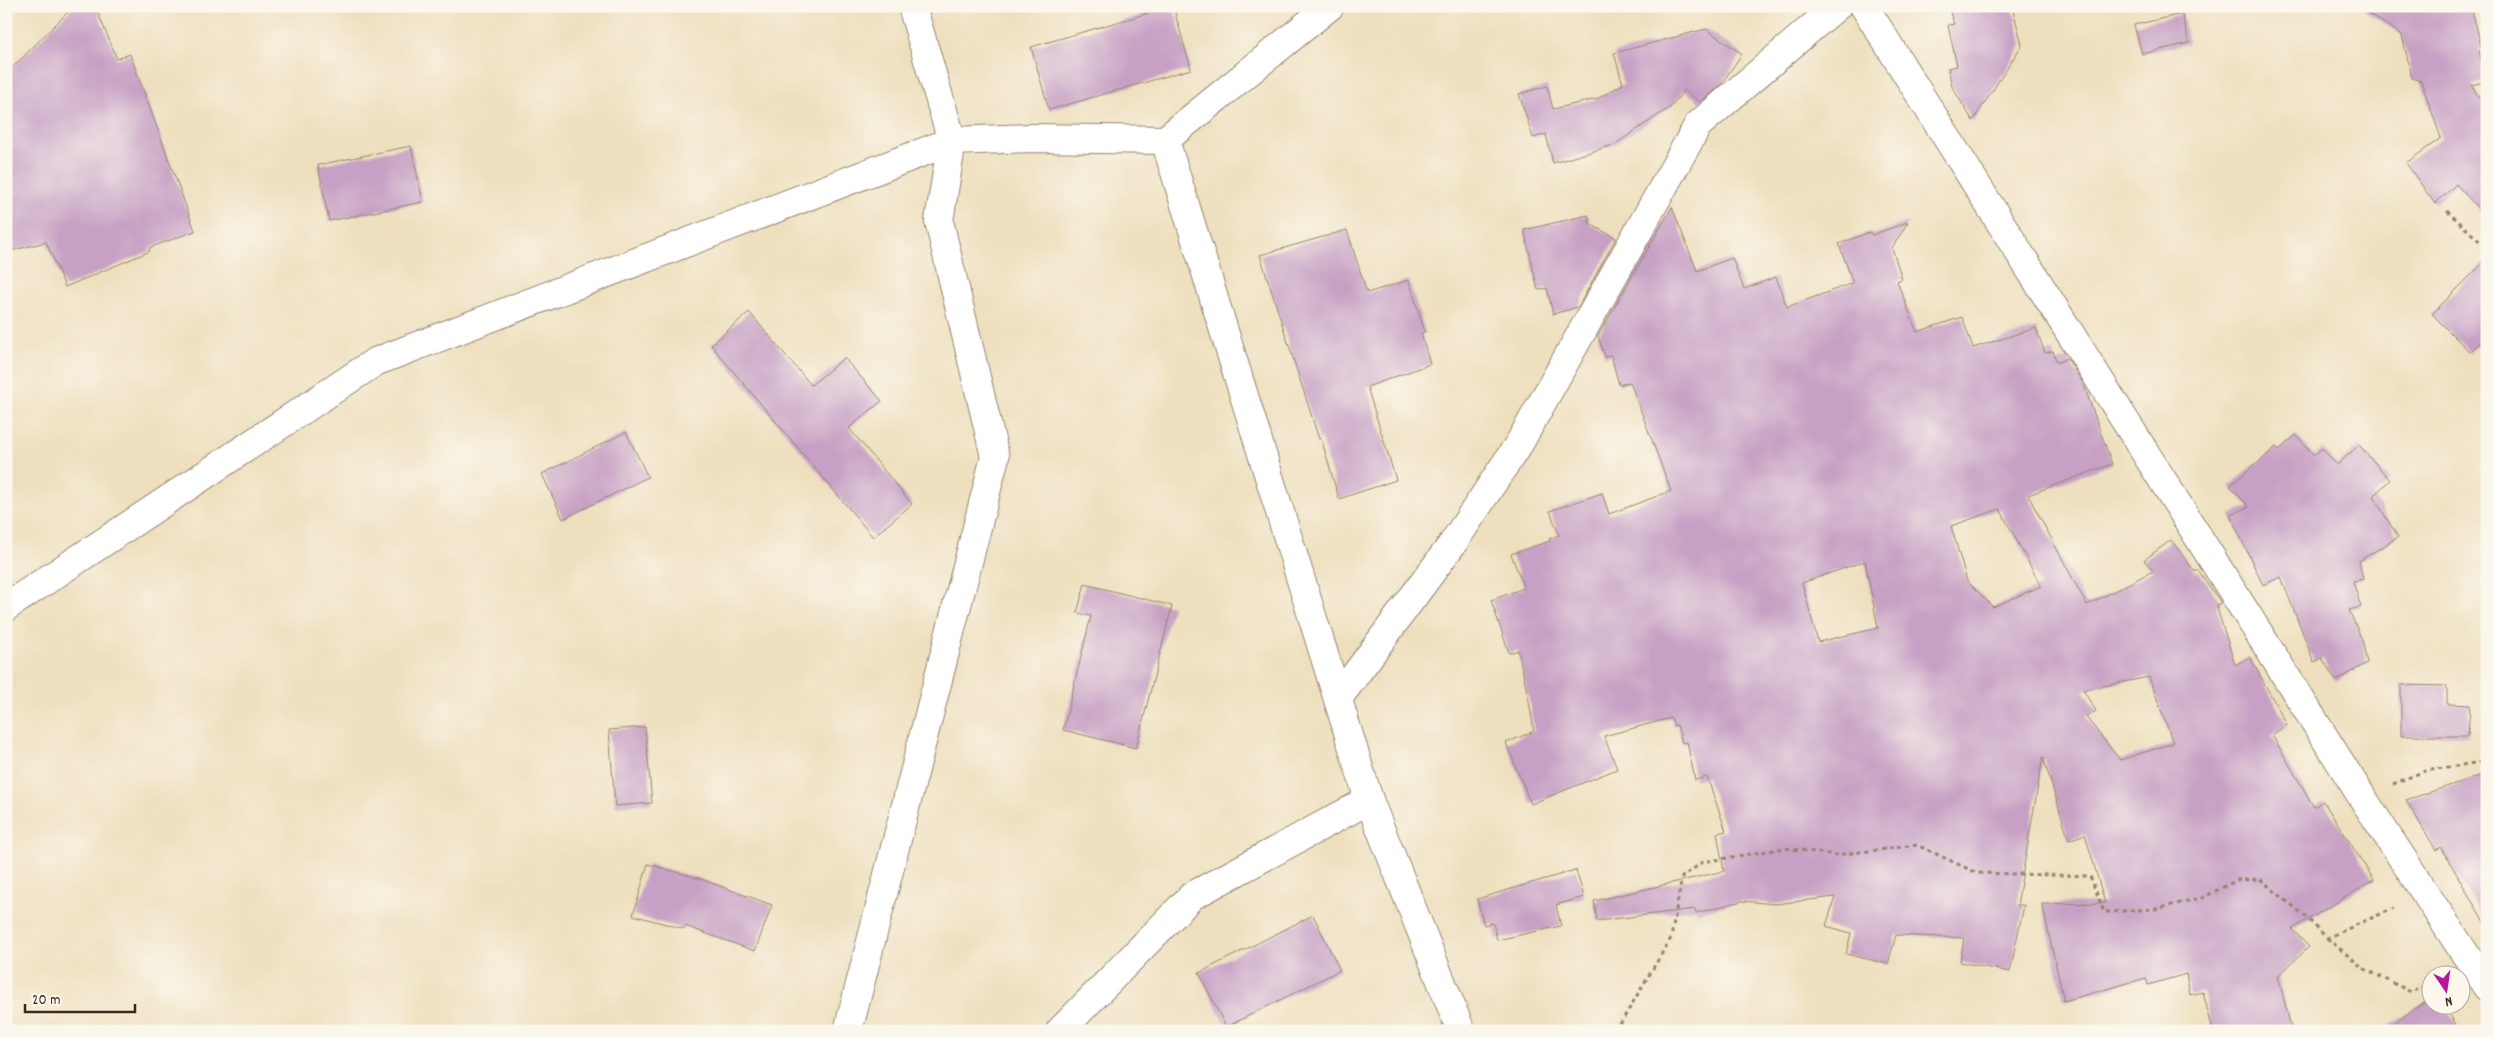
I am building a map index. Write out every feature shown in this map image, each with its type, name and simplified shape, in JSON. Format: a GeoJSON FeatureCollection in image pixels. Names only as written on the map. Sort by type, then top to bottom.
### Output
{"type":"FeatureCollection","features":[{"type":"Feature","properties":{"kind":"street"},"geometry":{"type":"LineString","coordinates":[[848,1031],[995,457],[940,221],[952,141],[912,6]]}},
{"type":"Feature","properties":{"kind":"street"},"geometry":{"type":"LineString","coordinates":[[6,607],[375,362],[952,141],[1032,138],[1165,140],[1330,6]]}},
{"type":"Feature","properties":{"kind":"street"},"geometry":{"type":"LineString","coordinates":[[1339,697],[1453,543],[1520,442],[1698,125],[1837,6]]}},
{"type":"Feature","properties":{"kind":"street"},"geometry":{"type":"LineString","coordinates":[[1864,6],[2362,797],[2487,987]]}},
{"type":"Feature","properties":{"kind":"street"},"geometry":{"type":"LineString","coordinates":[[1165,140],[1339,697],[1369,800],[1461,1031]]}},
{"type":"Feature","properties":{"kind":"street"},"geometry":{"type":"LineString","coordinates":[[1060,1031],[1192,896],[1369,800]]}},
{"type":"Feature","properties":{"kind":"path"},"geometry":{"type":"LineString","coordinates":[[2447,211],[2487,248]]}},
{"type":"Feature","properties":{"kind":"path"},"geometry":{"type":"LineString","coordinates":[[2362,797],[2425,771],[2487,761]]}},
{"type":"Feature","properties":{"kind":"path"},"geometry":{"type":"LineString","coordinates":[[1616,1031],[1671,938],[1678,909],[1682,877],[1703,862],[1785,848],[1836,855],[1917,845],[1978,873],[2090,876],[2104,912],[2155,909],[2202,898],[2237,880],[2260,879],[2304,915],[2327,938],[2363,968],[2411,992],[2420,989]]}},
{"type":"Feature","properties":{"kind":"path"},"geometry":{"type":"LineString","coordinates":[[2327,938],[2426,894]]}},
{"type":"Feature","properties":{"kind":"building"},"geometry":{"type":"Polygon","coordinates":[[[74,6],[95,6],[117,59],[130,54],[195,231],[149,248],[150,251],[65,287],[46,242],[6,252],[6,74],[74,6]]]}},
{"type":"Feature","properties":{"kind":"building"},"geometry":{"type":"Polygon","coordinates":[[[1173,6],[1191,69],[1049,110],[1031,47],[1173,6]]]}},
{"type":"Feature","properties":{"kind":"building"},"geometry":{"type":"Polygon","coordinates":[[[1948,6],[2012,6],[2022,45],[1973,121],[1952,87],[1948,68],[1957,66],[1948,25],[1954,24],[1948,6]]]}},
{"type":"Feature","properties":{"kind":"building"},"geometry":{"type":"Polygon","coordinates":[[[2357,6],[2471,6],[2482,49],[2479,50],[2486,81],[2472,85],[2487,112],[2487,218],[2456,184],[2435,204],[2406,163],[2441,138],[2421,81],[2412,78],[2402,35],[2357,6]]]}},
{"type":"Feature","properties":{"kind":"building"},"geometry":{"type":"Polygon","coordinates":[[[2182,14],[2189,43],[2142,54],[2134,25],[2182,14]]]}},
{"type":"Feature","properties":{"kind":"building"},"geometry":{"type":"Polygon","coordinates":[[[1706,29],[1742,54],[1719,87],[1700,102],[1684,90],[1672,106],[1614,145],[1553,163],[1546,134],[1533,138],[1519,94],[1547,86],[1553,109],[1597,99],[1623,84],[1614,53],[1706,29]]]}},
{"type":"Feature","properties":{"kind":"building"},"geometry":{"type":"Polygon","coordinates":[[[411,146],[423,202],[329,221],[318,165],[411,146]]]}},
{"type":"Feature","properties":{"kind":"building"},"geometry":{"type":"Polygon","coordinates":[[[1672,207],[1697,271],[1732,258],[1744,289],[1776,277],[1787,307],[1853,283],[1839,244],[1870,232],[1872,235],[1908,222],[1892,248],[1902,279],[1897,281],[1917,332],[1962,317],[1973,348],[2036,328],[2045,353],[2053,351],[2057,363],[2067,358],[2083,383],[2112,464],[2028,495],[2087,605],[2153,571],[2144,560],[2171,540],[2195,572],[2198,570],[2221,603],[2216,605],[2235,665],[2250,657],[2287,725],[2272,735],[2314,807],[2323,801],[2374,880],[2292,929],[2309,947],[2278,976],[2292,1031],[2213,1031],[2203,992],[2190,995],[2186,974],[2148,985],[2146,978],[2064,1001],[2042,904],[2105,903],[2085,834],[2069,840],[2043,757],[2017,905],[2024,905],[2010,972],[1960,962],[1964,938],[1896,935],[1888,964],[1846,954],[1851,933],[1826,926],[1835,897],[1775,904],[1742,901],[1696,913],[1695,909],[1597,921],[1594,901],[1724,871],[1717,833],[1726,831],[1707,777],[1695,780],[1687,742],[1682,743],[1677,725],[1674,726],[1671,718],[1604,736],[1617,769],[1531,804],[1506,743],[1534,731],[1518,650],[1509,653],[1491,600],[1524,588],[1511,554],[1550,541],[1549,539],[1559,535],[1550,511],[1602,493],[1609,514],[1671,491],[1630,382],[1619,385],[1611,355],[1605,357],[1598,336],[1672,207]],[[2000,509],[1951,526],[1967,581],[1993,607],[2041,586],[2000,509]],[[1865,561],[1802,583],[1818,642],[1878,628],[1865,561]],[[2149,677],[2083,690],[2096,711],[2086,717],[2120,760],[2173,743],[2149,677]]]}},
{"type":"Feature","properties":{"kind":"building"},"geometry":{"type":"Polygon","coordinates":[[[1588,215],[1590,224],[1616,238],[1578,307],[1553,314],[1547,288],[1538,290],[1524,230],[1588,215]]]}},
{"type":"Feature","properties":{"kind":"building"},"geometry":{"type":"Polygon","coordinates":[[[1347,230],[1367,293],[1409,280],[1425,332],[1421,333],[1430,364],[1367,387],[1396,480],[1339,499],[1321,438],[1319,439],[1260,255],[1347,230]]]}},
{"type":"Feature","properties":{"kind":"building"},"geometry":{"type":"Polygon","coordinates":[[[2487,259],[2487,336],[2470,352],[2432,314],[2487,259]]]}},
{"type":"Feature","properties":{"kind":"building"},"geometry":{"type":"Polygon","coordinates":[[[749,312],[811,385],[844,358],[882,401],[849,428],[912,504],[873,537],[711,345],[749,312]]]}},
{"type":"Feature","properties":{"kind":"building"},"geometry":{"type":"Polygon","coordinates":[[[626,432],[648,477],[563,519],[542,474],[626,432]]]}},
{"type":"Feature","properties":{"kind":"building"},"geometry":{"type":"Polygon","coordinates":[[[2296,435],[2314,455],[2322,448],[2337,465],[2359,445],[2390,480],[2373,496],[2398,537],[2359,561],[2363,579],[2353,581],[2361,607],[2349,610],[2362,640],[2367,663],[2336,681],[2322,658],[2314,662],[2281,577],[2263,585],[2230,515],[2249,507],[2230,486],[2276,447],[2279,450],[2296,435]]]}},
{"type":"Feature","properties":{"kind":"building"},"geometry":{"type":"Polygon","coordinates":[[[1085,584],[1172,606],[1136,748],[1063,730],[1091,616],[1077,613],[1085,584]]]}},
{"type":"Feature","properties":{"kind":"building"},"geometry":{"type":"Polygon","coordinates":[[[2401,685],[2447,686],[2447,704],[2470,705],[2468,736],[2401,736],[2401,685]]]}},
{"type":"Feature","properties":{"kind":"building"},"geometry":{"type":"Polygon","coordinates":[[[645,727],[652,803],[615,806],[609,730],[645,727]]]}},
{"type":"Feature","properties":{"kind":"building"},"geometry":{"type":"Polygon","coordinates":[[[2482,775],[2487,794],[2487,927],[2441,847],[2436,850],[2406,800],[2482,775]]]}},
{"type":"Feature","properties":{"kind":"building"},"geometry":{"type":"Polygon","coordinates":[[[648,864],[698,878],[772,905],[755,951],[685,926],[684,929],[633,915],[648,864]]]}},
{"type":"Feature","properties":{"kind":"building"},"geometry":{"type":"Polygon","coordinates":[[[1576,870],[1584,897],[1556,905],[1561,926],[1497,940],[1493,923],[1484,925],[1477,899],[1576,870]]]}},
{"type":"Feature","properties":{"kind":"building"},"geometry":{"type":"Polygon","coordinates":[[[1313,915],[1340,970],[1226,1027],[1199,973],[1313,915]]]}},
{"type":"Feature","properties":{"kind":"building"},"geometry":{"type":"Polygon","coordinates":[[[2420,1006],[2420,1014],[2449,1014],[2460,1031],[2381,1031],[2420,1006]]]}}]}
